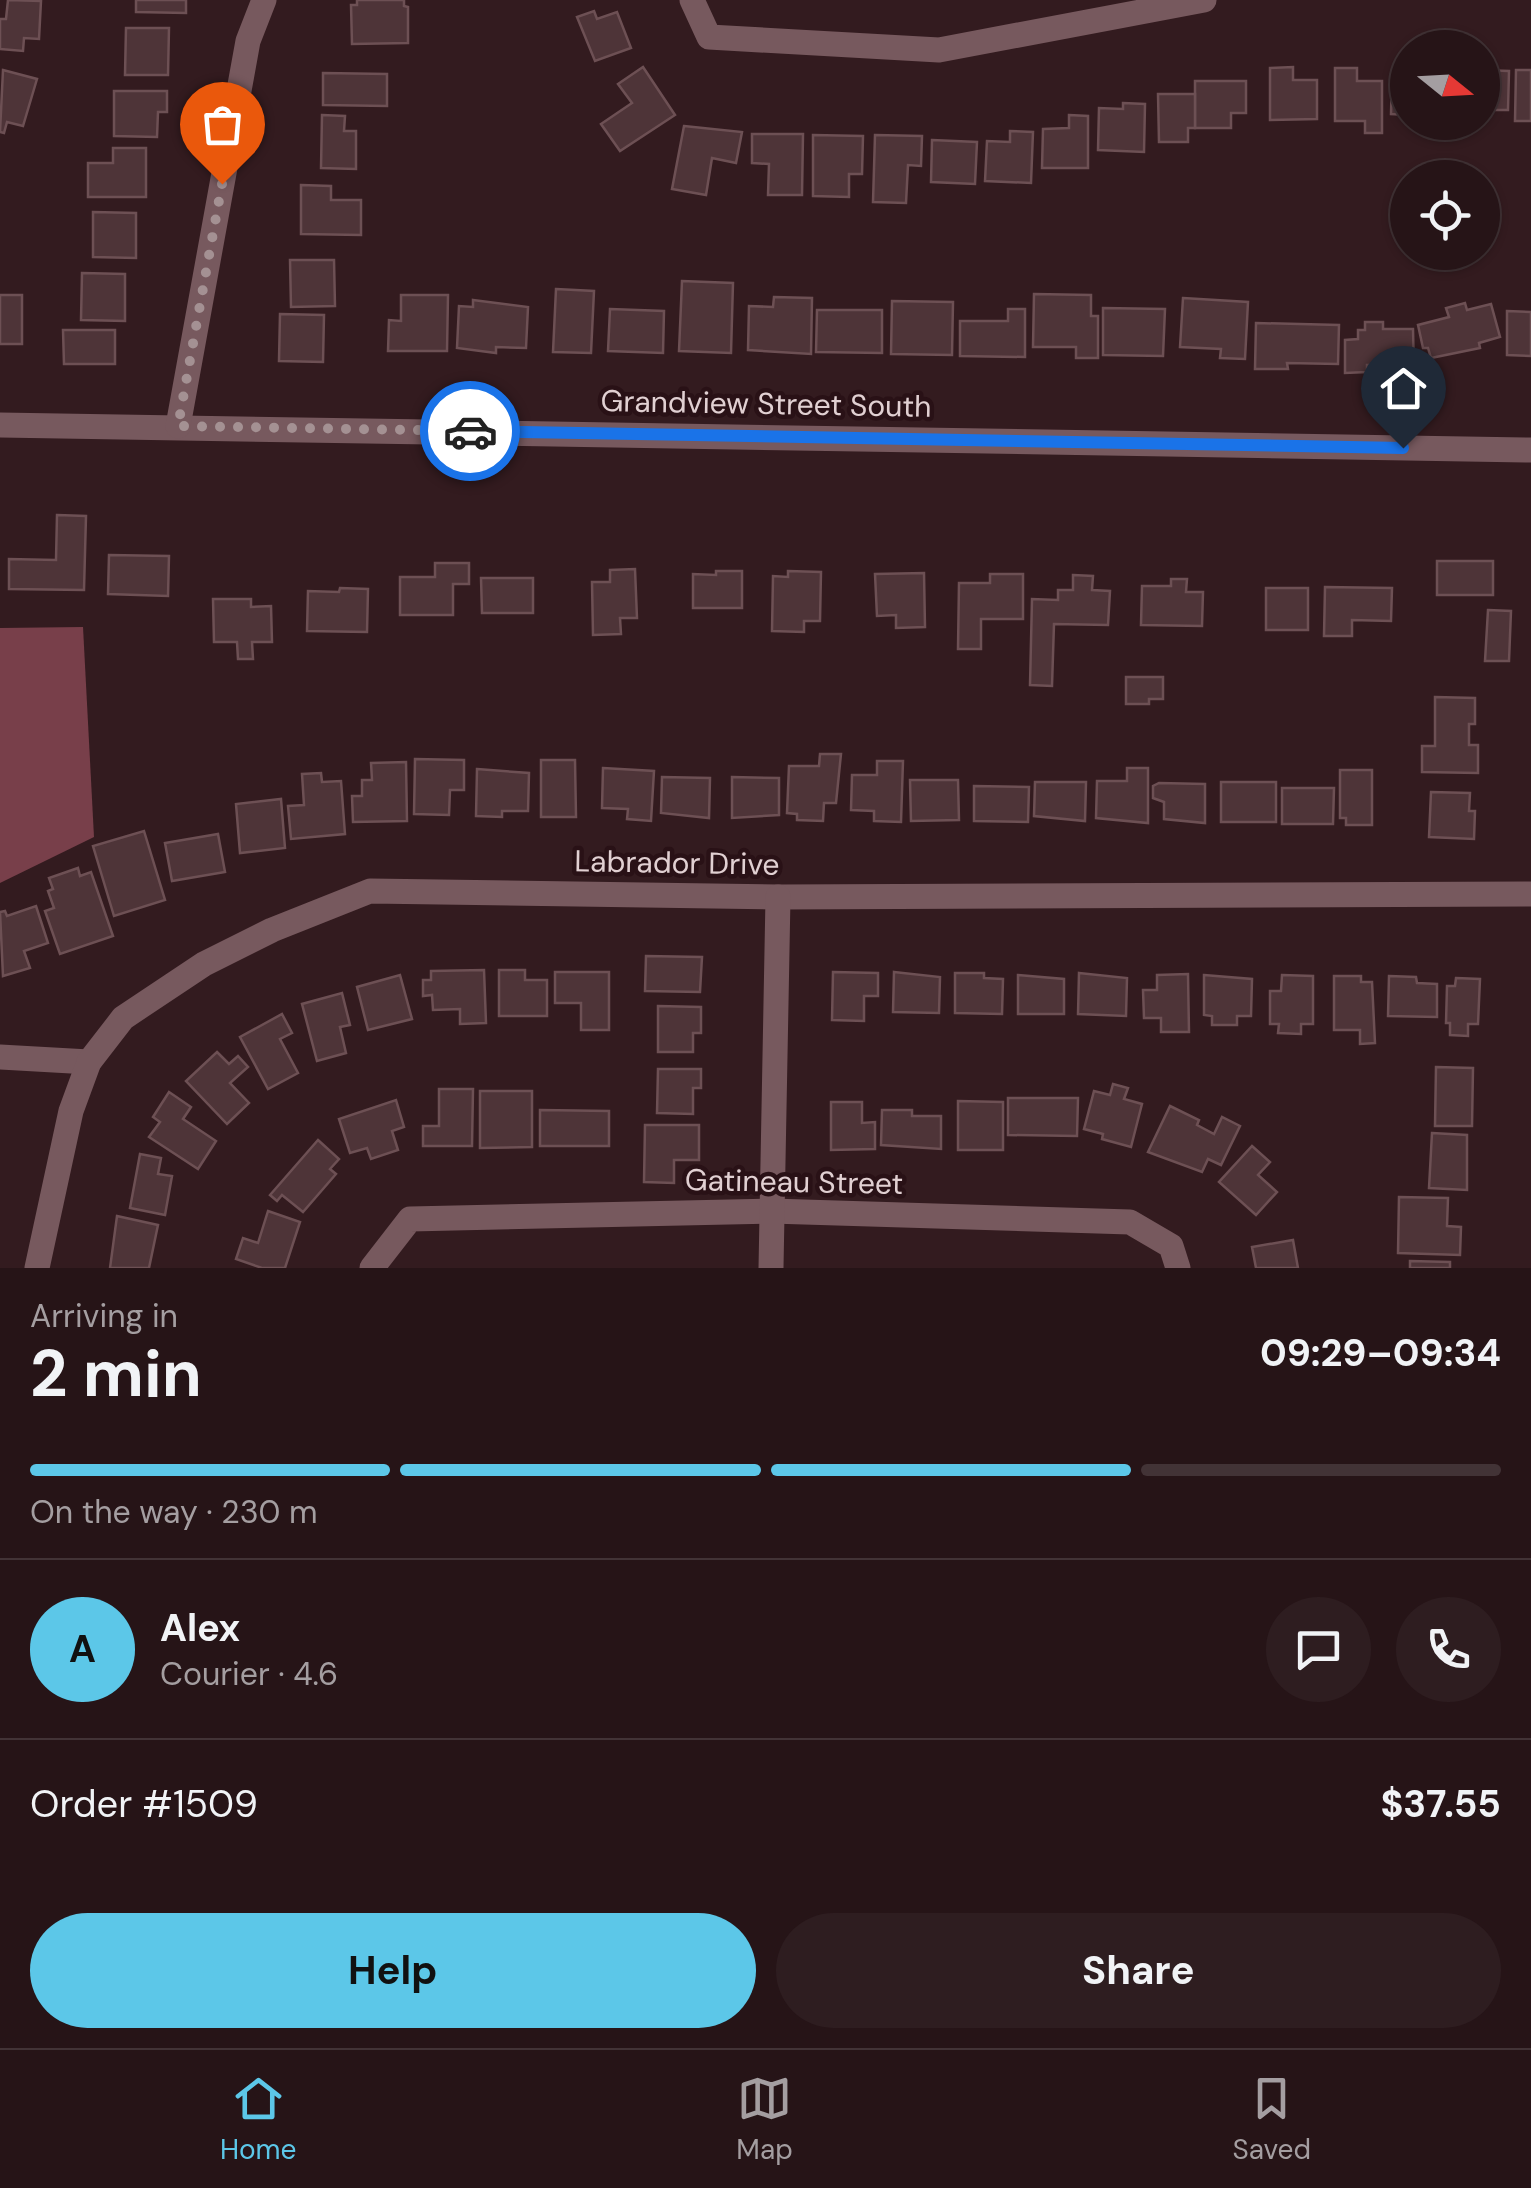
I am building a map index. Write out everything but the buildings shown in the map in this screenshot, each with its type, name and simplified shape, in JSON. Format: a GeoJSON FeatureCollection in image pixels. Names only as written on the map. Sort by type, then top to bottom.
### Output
{"type":"FeatureCollection","features":[{"type":"Feature","properties":{"kind":"street"},"geometry":{"type":"LineString","coordinates":[[178,426],[248,41],[264,0]]}},
{"type":"Feature","properties":{"kind":"street"},"geometry":{"type":"LineString","coordinates":[[692,0],[709,36],[939,50],[1204,0]]}},
{"type":"Feature","properties":{"kind":"street","name":"Grandview Street South"},"geometry":{"type":"LineString","coordinates":[[0,425],[1531,450]]}},
{"type":"Feature","properties":{"kind":"street","name":"Labrador Drive"},"geometry":{"type":"LineString","coordinates":[[37,1268],[71,1111],[89,1062],[123,1018],[204,964],[272,930],[370,890],[778,898],[1531,894]]}},
{"type":"Feature","properties":{"kind":"street"},"geometry":{"type":"LineString","coordinates":[[770,1268],[778,898]]}},
{"type":"Feature","properties":{"kind":"street"},"geometry":{"type":"LineString","coordinates":[[0,1058],[89,1062]]}},
{"type":"Feature","properties":{"kind":"street","name":"Gatineau Street"},"geometry":{"type":"LineString","coordinates":[[372,1268],[410,1219],[770,1211],[1130,1222],[1174,1257]]}},
{"type":"Feature","properties":{"kind":"shaded area"},"geometry":{"type":"Polygon","coordinates":[[[83,627],[94,837],[0,883],[0,628],[83,627]]]}},
{"type":"Feature","properties":{"kind":"way so far"},"geometry":{"type":"LineString","coordinates":[[222,184],[178,426],[470,431]]}},
{"type":"Feature","properties":{"kind":"route"},"geometry":{"type":"LineString","coordinates":[[470,431],[1403,448]]}}]}
